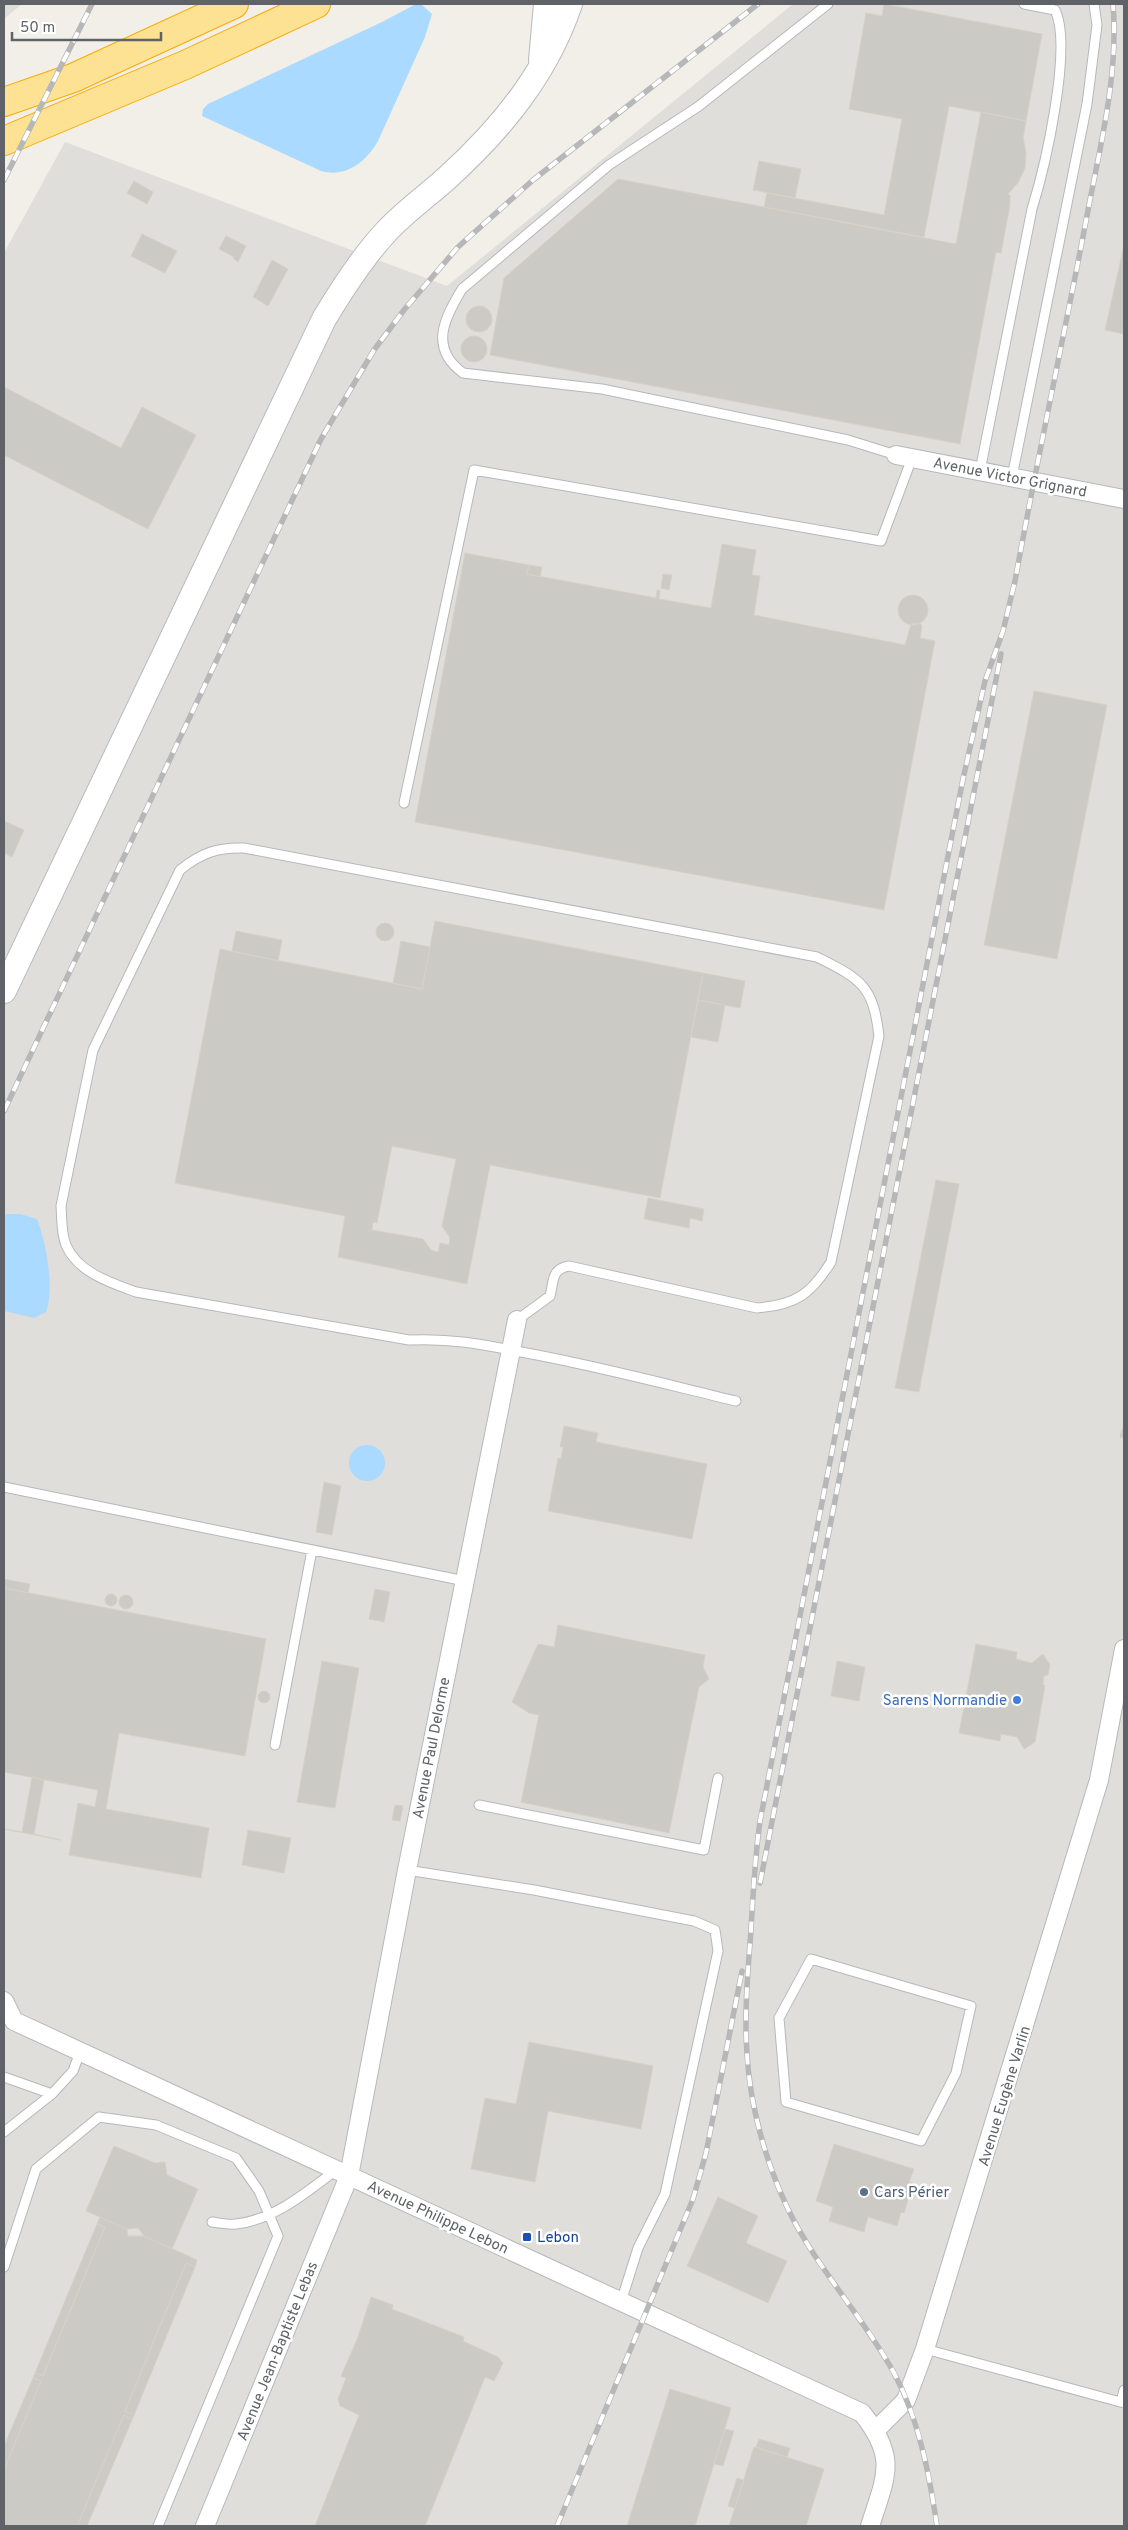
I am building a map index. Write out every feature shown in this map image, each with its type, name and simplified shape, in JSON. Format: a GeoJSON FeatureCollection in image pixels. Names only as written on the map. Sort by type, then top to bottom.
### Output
{"type":"FeatureCollection","features":[{"type":"Feature","properties":{"kind":"highway"},"geometry":{"type":"LineString","coordinates":[[4,102],[73,78],[234,4]]}},
{"type":"Feature","properties":{"kind":"highway"},"geometry":{"type":"LineString","coordinates":[[4,141],[185,65],[316,4]]}},
{"type":"Feature","properties":{"kind":"highway"},"geometry":{"type":"LineString","coordinates":[[4,117],[20,110],[73,78]]}},
{"type":"Feature","properties":{"kind":"highway"},"geometry":{"type":"LineString","coordinates":[[4,152],[53,121]]}},
{"type":"Feature","properties":{"kind":"street"},"geometry":{"type":"LineString","coordinates":[[539,71],[546,4]]}},
{"type":"Feature","properties":{"kind":"street"},"geometry":{"type":"LineString","coordinates":[[4,991],[324,319],[360,263],[385,232],[449,176],[521,100],[560,33],[570,4]]}},
{"type":"Feature","properties":{"kind":"street","name":"Avenue Victor Grignard"},"geometry":{"type":"LineString","coordinates":[[904,456],[1124,499]]}},
{"type":"Feature","properties":{"kind":"street","name":"Avenue Paul Delorme"},"geometry":{"type":"LineString","coordinates":[[342,2173],[407,1870],[517,1320]]}},
{"type":"Feature","properties":{"kind":"street","name":"Avenue Eugène Varlin"},"geometry":{"type":"LineString","coordinates":[[876,2430],[906,2400],[926,2349],[1032,2007],[1099,1780],[1124,1649]]}},
{"type":"Feature","properties":{"kind":"street","name":"Avenue Philippe Lebon"},"geometry":{"type":"LineString","coordinates":[[4,2001],[14,2021],[862,2413],[876,2430]]}},
{"type":"Feature","properties":{"kind":"street","name":"Avenue Jean-Baptiste Lebas"},"geometry":{"type":"LineString","coordinates":[[205,2526],[342,2173]]}},
{"type":"Feature","properties":{"kind":"street"},"geometry":{"type":"LineString","coordinates":[[870,2526],[885,2480],[886,2451],[876,2430]]}},
{"type":"Feature","properties":{"kind":"lane"},"geometry":{"type":"LineString","coordinates":[[404,803],[474,470],[881,541],[904,456],[848,440],[602,389],[463,373],[452,365],[445,352],[442,337],[447,314],[462,289],[609,165],[699,106],[828,4]]}},
{"type":"Feature","properties":{"kind":"lane"},"geometry":{"type":"LineString","coordinates":[[980,471],[1032,209],[1043,173],[1059,78],[1061,22],[1055,10],[1024,4]]}},
{"type":"Feature","properties":{"kind":"lane"},"geometry":{"type":"LineString","coordinates":[[1012,477],[1087,104],[1097,26],[1094,4]]}},
{"type":"Feature","properties":{"kind":"lane"},"geometry":{"type":"LineString","coordinates":[[517,1320],[550,1296],[556,1271],[559,1268],[569,1266],[757,1308],[788,1303],[817,1285],[832,1262],[879,1036],[877,1014],[870,996],[853,975],[817,958],[244,848],[228,847],[209,851],[196,857],[180,870],[93,1050],[61,1206],[63,1231],[71,1255],[86,1268],[110,1283],[136,1292],[409,1340],[441,1338],[556,1358],[736,1401]]}},
{"type":"Feature","properties":{"kind":"lane"},"geometry":{"type":"LineString","coordinates":[[4,1487],[465,1581]]}},
{"type":"Feature","properties":{"kind":"lane"},"geometry":{"type":"LineString","coordinates":[[274,1745],[312,1550]]}},
{"type":"Feature","properties":{"kind":"lane"},"geometry":{"type":"LineString","coordinates":[[479,1806],[704,1850],[718,1778]]}},
{"type":"Feature","properties":{"kind":"lane"},"geometry":{"type":"LineString","coordinates":[[407,1870],[534,1890],[694,1921],[715,1930],[718,1951],[665,2194],[638,2248],[621,2302]]}},
{"type":"Feature","properties":{"kind":"lane"},"geometry":{"type":"LineString","coordinates":[[811,1959],[971,2006],[956,2073],[921,2141],[786,2102],[779,2018],[811,1959]]}},
{"type":"Feature","properties":{"kind":"lane"},"geometry":{"type":"LineString","coordinates":[[4,2132],[52,2094],[73,2071],[80,2052]]}},
{"type":"Feature","properties":{"kind":"lane"},"geometry":{"type":"LineString","coordinates":[[4,2076],[52,2094]]}},
{"type":"Feature","properties":{"kind":"lane"},"geometry":{"type":"LineString","coordinates":[[4,2267],[36,2169],[99,2117],[156,2125],[236,2158],[259,2191],[278,2236],[158,2526]]}},
{"type":"Feature","properties":{"kind":"lane"},"geometry":{"type":"LineString","coordinates":[[212,2222],[236,2224],[269,2214],[292,2203],[342,2173]]}},
{"type":"Feature","properties":{"kind":"lane"},"geometry":{"type":"LineString","coordinates":[[926,2349],[1122,2402],[1124,2390]]}},
{"type":"Feature","properties":{"kind":"shaded area"},"geometry":{"type":"Polygon","coordinates":[[[4,4],[22,4],[4,19],[4,4]]]}},
{"type":"Feature","properties":{"kind":"shaded area"},"geometry":{"type":"Polygon","coordinates":[[[793,4],[1124,4],[1124,2526],[4,2526],[4,253],[65,142],[447,286],[793,4]]]}},
{"type":"Feature","properties":{"kind":"water"},"geometry":{"type":"Polygon","coordinates":[[[416,4],[421,4],[432,14],[425,37],[378,141],[368,156],[347,170],[330,173],[321,171],[202,116],[203,109],[208,104],[416,4]]]}},
{"type":"Feature","properties":{"kind":"water"},"geometry":{"type":"Polygon","coordinates":[[[20,1214],[37,1219],[43,1240],[48,1266],[49,1302],[46,1312],[34,1318],[4,1311],[4,1215],[20,1214]]]}},
{"type":"Feature","properties":{"kind":"water"},"geometry":{"type":"Polygon","coordinates":[[[367,1445],[374,1446],[380,1450],[384,1456],[384,1470],[380,1476],[374,1480],[367,1481],[360,1480],[354,1476],[350,1470],[349,1463],[350,1456],[354,1450],[360,1446],[367,1445]]]}},
{"type":"Feature","properties":{"kind":"building"},"geometry":{"type":"Polygon","coordinates":[[[884,4],[1042,34],[1026,121],[949,106],[924,237],[764,207],[767,193],[884,215],[902,119],[849,109],[866,13],[882,16],[884,4]]]}},
{"type":"Feature","properties":{"kind":"building"},"geometry":{"type":"Polygon","coordinates":[[[981,112],[1026,121],[1023,138],[1026,152],[1025,168],[1018,183],[1008,194],[1010,195],[1010,205],[1001,253],[996,252],[960,444],[490,355],[504,278],[618,179],[956,244],[981,112]]]}},
{"type":"Feature","properties":{"kind":"building"},"geometry":{"type":"Polygon","coordinates":[[[759,161],[801,169],[795,198],[753,190],[759,161]]]}},
{"type":"Feature","properties":{"kind":"building"},"geometry":{"type":"Polygon","coordinates":[[[134,181],[153,192],[147,204],[127,193],[134,181]]]}},
{"type":"Feature","properties":{"kind":"building"},"geometry":{"type":"Polygon","coordinates":[[[142,234],[177,251],[165,273],[131,256],[142,234]]]}},
{"type":"Feature","properties":{"kind":"building"},"geometry":{"type":"Polygon","coordinates":[[[226,236],[246,246],[238,262],[234,257],[219,249],[226,236]]]}},
{"type":"Feature","properties":{"kind":"building"},"geometry":{"type":"Polygon","coordinates":[[[1124,245],[1124,334],[1105,330],[1124,245]]]}},
{"type":"Feature","properties":{"kind":"building"},"geometry":{"type":"Polygon","coordinates":[[[272,260],[288,269],[268,306],[253,297],[272,260]]]}},
{"type":"Feature","properties":{"kind":"building"},"geometry":{"type":"Polygon","coordinates":[[[479,306],[488,310],[492,319],[488,328],[479,332],[470,328],[466,319],[470,310],[479,306]]]}},
{"type":"Feature","properties":{"kind":"building"},"geometry":{"type":"Polygon","coordinates":[[[474,336],[483,340],[487,349],[483,358],[474,362],[465,358],[461,349],[465,340],[474,336]]]}},
{"type":"Feature","properties":{"kind":"building"},"geometry":{"type":"Polygon","coordinates":[[[4,387],[121,448],[142,407],[196,435],[148,529],[4,455],[4,387]]]}},
{"type":"Feature","properties":{"kind":"building"},"geometry":{"type":"Polygon","coordinates":[[[722,544],[756,550],[752,575],[760,576],[754,615],[905,645],[911,624],[920,623],[922,626],[920,638],[935,641],[884,910],[415,822],[465,553],[529,565],[527,574],[656,598],[657,590],[660,591],[659,599],[711,608],[722,544]]]}},
{"type":"Feature","properties":{"kind":"building"},"geometry":{"type":"Polygon","coordinates":[[[529,565],[542,567],[540,577],[527,574],[529,565]]]}},
{"type":"Feature","properties":{"kind":"building"},"geometry":{"type":"Polygon","coordinates":[[[663,574],[672,575],[669,590],[661,588],[663,574]]]}},
{"type":"Feature","properties":{"kind":"building"},"geometry":{"type":"Polygon","coordinates":[[[913,595],[919,596],[927,604],[927,616],[919,624],[913,625],[907,624],[899,616],[898,610],[899,604],[907,596],[913,595]]]}},
{"type":"Feature","properties":{"kind":"building"},"geometry":{"type":"Polygon","coordinates":[[[1034,691],[1107,705],[1057,959],[984,945],[1034,691]]]}},
{"type":"Feature","properties":{"kind":"building"},"geometry":{"type":"Polygon","coordinates":[[[4,821],[24,830],[12,857],[4,853],[4,821]]]}},
{"type":"Feature","properties":{"kind":"building"},"geometry":{"type":"Polygon","coordinates":[[[435,921],[703,973],[660,1198],[490,1165],[467,1284],[338,1257],[345,1216],[175,1183],[220,949],[422,989],[435,921]],[[392,1146],[377,1223],[373,1222],[372,1230],[423,1239],[431,1250],[438,1252],[440,1243],[449,1245],[450,1238],[442,1226],[456,1159],[392,1146]]]}},
{"type":"Feature","properties":{"kind":"building"},"geometry":{"type":"Polygon","coordinates":[[[385,923],[391,926],[394,932],[391,938],[385,941],[379,938],[376,932],[379,926],[385,923]]]}},
{"type":"Feature","properties":{"kind":"building"},"geometry":{"type":"Polygon","coordinates":[[[236,931],[282,940],[278,961],[232,951],[236,931]]]}},
{"type":"Feature","properties":{"kind":"building"},"geometry":{"type":"Polygon","coordinates":[[[401,941],[430,947],[422,989],[393,983],[401,941]]]}},
{"type":"Feature","properties":{"kind":"building"},"geometry":{"type":"Polygon","coordinates":[[[703,973],[745,981],[740,1008],[698,1000],[703,973]]]}},
{"type":"Feature","properties":{"kind":"building"},"geometry":{"type":"Polygon","coordinates":[[[698,1000],[725,1005],[718,1042],[691,1037],[698,1000]]]}},
{"type":"Feature","properties":{"kind":"building"},"geometry":{"type":"Polygon","coordinates":[[[936,1180],[959,1184],[919,1392],[895,1388],[936,1180]]]}},
{"type":"Feature","properties":{"kind":"building"},"geometry":{"type":"Polygon","coordinates":[[[648,1198],[704,1209],[702,1221],[690,1218],[689,1228],[644,1219],[648,1198]]]}},
{"type":"Feature","properties":{"kind":"building"},"geometry":{"type":"Polygon","coordinates":[[[564,1426],[598,1433],[596,1442],[707,1464],[692,1539],[548,1511],[558,1458],[561,1459],[563,1447],[560,1447],[564,1426]]]}},
{"type":"Feature","properties":{"kind":"building"},"geometry":{"type":"Polygon","coordinates":[[[1122,1429],[1124,1429],[1124,1438],[1120,1437],[1122,1429]]]}},
{"type":"Feature","properties":{"kind":"building"},"geometry":{"type":"Polygon","coordinates":[[[324,1482],[341,1486],[332,1535],[316,1532],[324,1482]]]}},
{"type":"Feature","properties":{"kind":"building"},"geometry":{"type":"Polygon","coordinates":[[[4,1579],[30,1584],[28,1593],[4,1588],[4,1579]]]}},
{"type":"Feature","properties":{"kind":"building"},"geometry":{"type":"Polygon","coordinates":[[[4,1588],[266,1639],[245,1756],[119,1733],[106,1809],[209,1828],[201,1878],[69,1855],[78,1803],[95,1807],[98,1790],[4,1772],[4,1588]]]}},
{"type":"Feature","properties":{"kind":"building"},"geometry":{"type":"Polygon","coordinates":[[[375,1589],[390,1592],[384,1622],[369,1619],[375,1589]]]}},
{"type":"Feature","properties":{"kind":"building"},"geometry":{"type":"Polygon","coordinates":[[[113,1594],[116,1595],[116,1605],[109,1606],[106,1605],[105,1598],[106,1595],[113,1594]]]}},
{"type":"Feature","properties":{"kind":"building"},"geometry":{"type":"Polygon","coordinates":[[[126,1595],[131,1597],[133,1602],[131,1607],[126,1609],[121,1607],[119,1602],[121,1597],[126,1595]]]}},
{"type":"Feature","properties":{"kind":"building"},"geometry":{"type":"Polygon","coordinates":[[[558,1625],[705,1655],[703,1667],[709,1679],[699,1687],[669,1833],[521,1802],[539,1715],[529,1713],[512,1702],[538,1644],[554,1647],[558,1625]]]}},
{"type":"Feature","properties":{"kind":"building"},"geometry":{"type":"Polygon","coordinates":[[[976,1644],[1017,1652],[1016,1659],[1032,1663],[1043,1654],[1050,1665],[1048,1675],[1044,1676],[1043,1684],[1045,1686],[1035,1742],[1024,1749],[1017,1737],[1001,1734],[1000,1741],[959,1733],[976,1644]]]}},
{"type":"Feature","properties":{"kind":"building"},"geometry":{"type":"Polygon","coordinates":[[[322,1661],[359,1668],[335,1808],[297,1802],[322,1661]]]}},
{"type":"Feature","properties":{"kind":"building"},"geometry":{"type":"Polygon","coordinates":[[[837,1661],[865,1667],[859,1701],[831,1696],[837,1661]]]}},
{"type":"Feature","properties":{"kind":"building"},"geometry":{"type":"Polygon","coordinates":[[[262,1691],[266,1691],[270,1697],[266,1703],[262,1703],[258,1699],[258,1695],[262,1691]]]}},
{"type":"Feature","properties":{"kind":"building"},"geometry":{"type":"Polygon","coordinates":[[[32,1777],[44,1780],[34,1834],[61,1840],[4,1829],[22,1832],[32,1777]]]}},
{"type":"Feature","properties":{"kind":"building"},"geometry":{"type":"Polygon","coordinates":[[[395,1805],[403,1806],[400,1821],[392,1820],[395,1805]]]}},
{"type":"Feature","properties":{"kind":"building"},"geometry":{"type":"Polygon","coordinates":[[[248,1830],[291,1838],[284,1873],[242,1865],[248,1830]]]}},
{"type":"Feature","properties":{"kind":"building"},"geometry":{"type":"Polygon","coordinates":[[[529,2042],[653,2066],[641,2129],[548,2111],[535,2182],[471,2169],[485,2098],[516,2104],[529,2042]]]}},
{"type":"Feature","properties":{"kind":"building","name":"Cars Périer"},"geometry":{"type":"Polygon","coordinates":[[[834,2144],[914,2169],[909,2182],[913,2183],[904,2213],[901,2212],[897,2226],[868,2217],[864,2232],[829,2221],[833,2207],[816,2201],[834,2144]]]}},
{"type":"Feature","properties":{"kind":"building"},"geometry":{"type":"Polygon","coordinates":[[[114,2146],[155,2163],[165,2162],[167,2175],[198,2189],[172,2249],[144,2236],[138,2228],[127,2229],[86,2211],[114,2146]]]}},
{"type":"Feature","properties":{"kind":"building"},"geometry":{"type":"Polygon","coordinates":[[[718,2197],[758,2216],[746,2243],[787,2261],[768,2303],[687,2266],[718,2197]]]}},
{"type":"Feature","properties":{"kind":"building"},"geometry":{"type":"Polygon","coordinates":[[[100,2217],[127,2229],[128,2236],[144,2236],[197,2260],[195,2267],[186,2263],[125,2411],[134,2415],[132,2420],[124,2415],[77,2526],[4,2526],[4,2470],[41,2381],[33,2378],[35,2373],[43,2376],[105,2227],[97,2224],[100,2217]]]}},
{"type":"Feature","properties":{"kind":"building"},"geometry":{"type":"Polygon","coordinates":[[[97,2224],[105,2227],[43,2376],[35,2373],[97,2224]]]}},
{"type":"Feature","properties":{"kind":"building"},"geometry":{"type":"Polygon","coordinates":[[[186,2263],[195,2267],[134,2415],[125,2411],[186,2263]]]}},
{"type":"Feature","properties":{"kind":"building"},"geometry":{"type":"Polygon","coordinates":[[[371,2297],[393,2305],[392,2309],[464,2337],[463,2341],[498,2357],[503,2363],[494,2381],[485,2377],[425,2526],[315,2526],[359,2415],[340,2406],[338,2399],[346,2378],[341,2376],[358,2337],[371,2297]]]}},
{"type":"Feature","properties":{"kind":"building"},"geometry":{"type":"Polygon","coordinates":[[[33,2378],[41,2381],[4,2470],[4,2446],[33,2378]]]}},
{"type":"Feature","properties":{"kind":"building"},"geometry":{"type":"Polygon","coordinates":[[[670,2389],[731,2408],[695,2526],[627,2526],[670,2389]]]}},
{"type":"Feature","properties":{"kind":"building"},"geometry":{"type":"Polygon","coordinates":[[[124,2415],[132,2420],[87,2526],[77,2526],[124,2415]]]}},
{"type":"Feature","properties":{"kind":"building"},"geometry":{"type":"Polygon","coordinates":[[[725,2429],[734,2431],[723,2466],[714,2464],[725,2429]]]}},
{"type":"Feature","properties":{"kind":"building"},"geometry":{"type":"Polygon","coordinates":[[[759,2439],[790,2448],[787,2457],[756,2447],[759,2439]]]}},
{"type":"Feature","properties":{"kind":"building"},"geometry":{"type":"Polygon","coordinates":[[[754,2447],[824,2469],[806,2526],[729,2526],[754,2447]]]}},
{"type":"Feature","properties":{"kind":"building"},"geometry":{"type":"Polygon","coordinates":[[[737,2478],[744,2480],[735,2508],[728,2506],[737,2478]]]}},
{"type":"Feature","properties":{"kind":"railway"},"geometry":{"type":"LineString","coordinates":[[4,180],[92,4]]}},
{"type":"Feature","properties":{"kind":"railway"},"geometry":{"type":"LineString","coordinates":[[4,1111],[321,439],[374,350],[404,310],[458,247],[533,180],[758,4]]}},
{"type":"Feature","properties":{"kind":"railway"},"geometry":{"type":"LineString","coordinates":[[937,2526],[922,2447],[902,2389],[880,2350],[798,2229],[779,2189],[765,2151],[751,2093],[746,2039],[753,1889],[760,1821],[963,779],[985,681],[1003,631],[1015,581],[1102,140],[1111,86],[1114,31],[1113,4]]}},
{"type":"Feature","properties":{"kind":"railway"},"geometry":{"type":"LineString","coordinates":[[760,1883],[1001,654]]}},
{"type":"Feature","properties":{"kind":"railway"},"geometry":{"type":"LineString","coordinates":[[557,2526],[693,2199],[706,2153],[742,1971]]}},
{"type":"Feature","properties":{"kind":"place","name":"Sarens Normandie"},"geometry":{"type":"Point","coordinates":[1017,1700]}},
{"type":"Feature","properties":{"kind":"place","name":"Cars Périer"},"geometry":{"type":"Point","coordinates":[864,2192]}},
{"type":"Feature","properties":{"kind":"place","name":"Lebon"},"geometry":{"type":"Point","coordinates":[527,2237]}}]}
